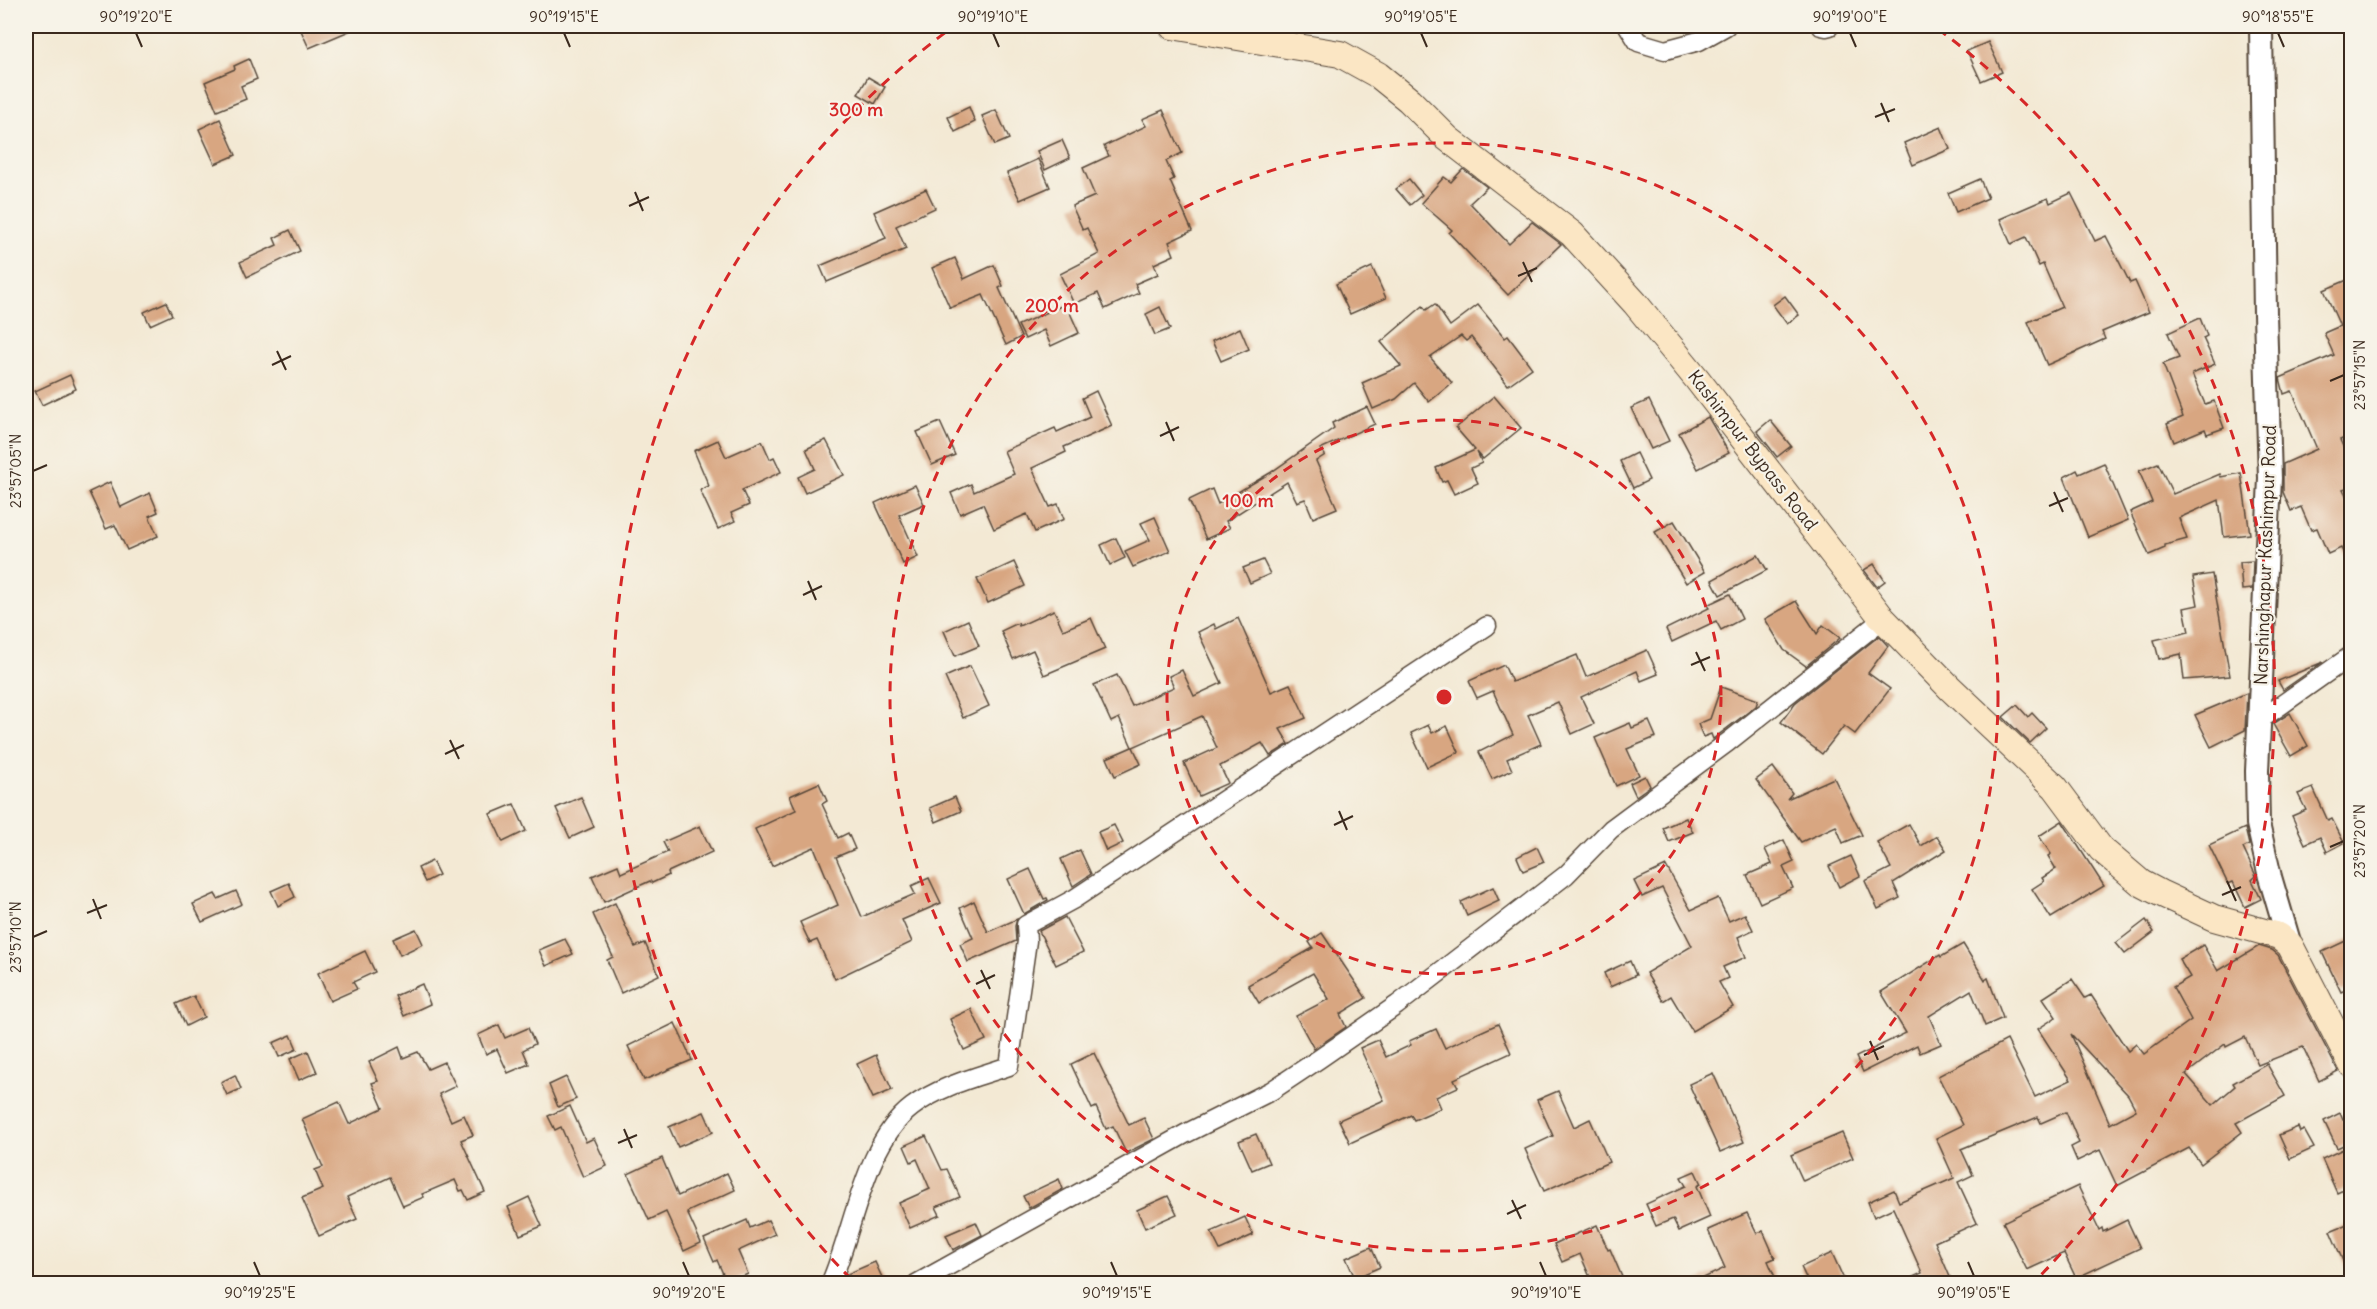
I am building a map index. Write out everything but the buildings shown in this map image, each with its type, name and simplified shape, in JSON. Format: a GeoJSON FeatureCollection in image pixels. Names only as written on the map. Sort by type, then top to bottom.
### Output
{"type":"FeatureCollection","features":[{"type":"Feature","properties":{"kind":"main road","name":"Kashimpur Bypass Road"},"geometry":{"type":"LineString","coordinates":[[1172,26],[1273,34],[1340,54],[1378,75],[1409,100],[1447,138],[1572,234],[1635,303],[1697,378],[1884,619],[1950,688],[2055,787],[2089,835],[2124,870],[2141,883],[2187,906],[2214,918],[2279,936],[2290,945]]}},
{"type":"Feature","properties":{"kind":"main road","name":"Narshinghapur Kashimpur Road"},"geometry":{"type":"LineString","coordinates":[[2290,945],[2352,1065]]}},
{"type":"Feature","properties":{"kind":"street"},"geometry":{"type":"LineString","coordinates":[[1628,26],[1638,42],[1665,50],[1699,41],[1726,26]]}},
{"type":"Feature","properties":{"kind":"street"},"geometry":{"type":"LineString","coordinates":[[1821,26],[1830,26]]}},
{"type":"Feature","properties":{"kind":"street","name":"Narshinghapur Kashimpur Road"},"geometry":{"type":"LineString","coordinates":[[2261,26],[2270,478],[2258,824],[2270,877],[2290,945]]}},
{"type":"Feature","properties":{"kind":"street"},"geometry":{"type":"LineString","coordinates":[[916,1284],[1185,1134],[1271,1091],[1319,1059],[1397,1005],[1566,875],[1611,829],[1728,742],[1884,619]]}},
{"type":"Feature","properties":{"kind":"street"},"geometry":{"type":"LineString","coordinates":[[831,1284],[875,1156],[895,1124],[912,1107],[947,1088],[1009,1066],[1027,942],[1026,925],[1074,899],[1487,626]]}},
{"type":"Feature","properties":{"kind":"street"},"geometry":{"type":"LineString","coordinates":[[2260,720],[2352,654]]}}]}
